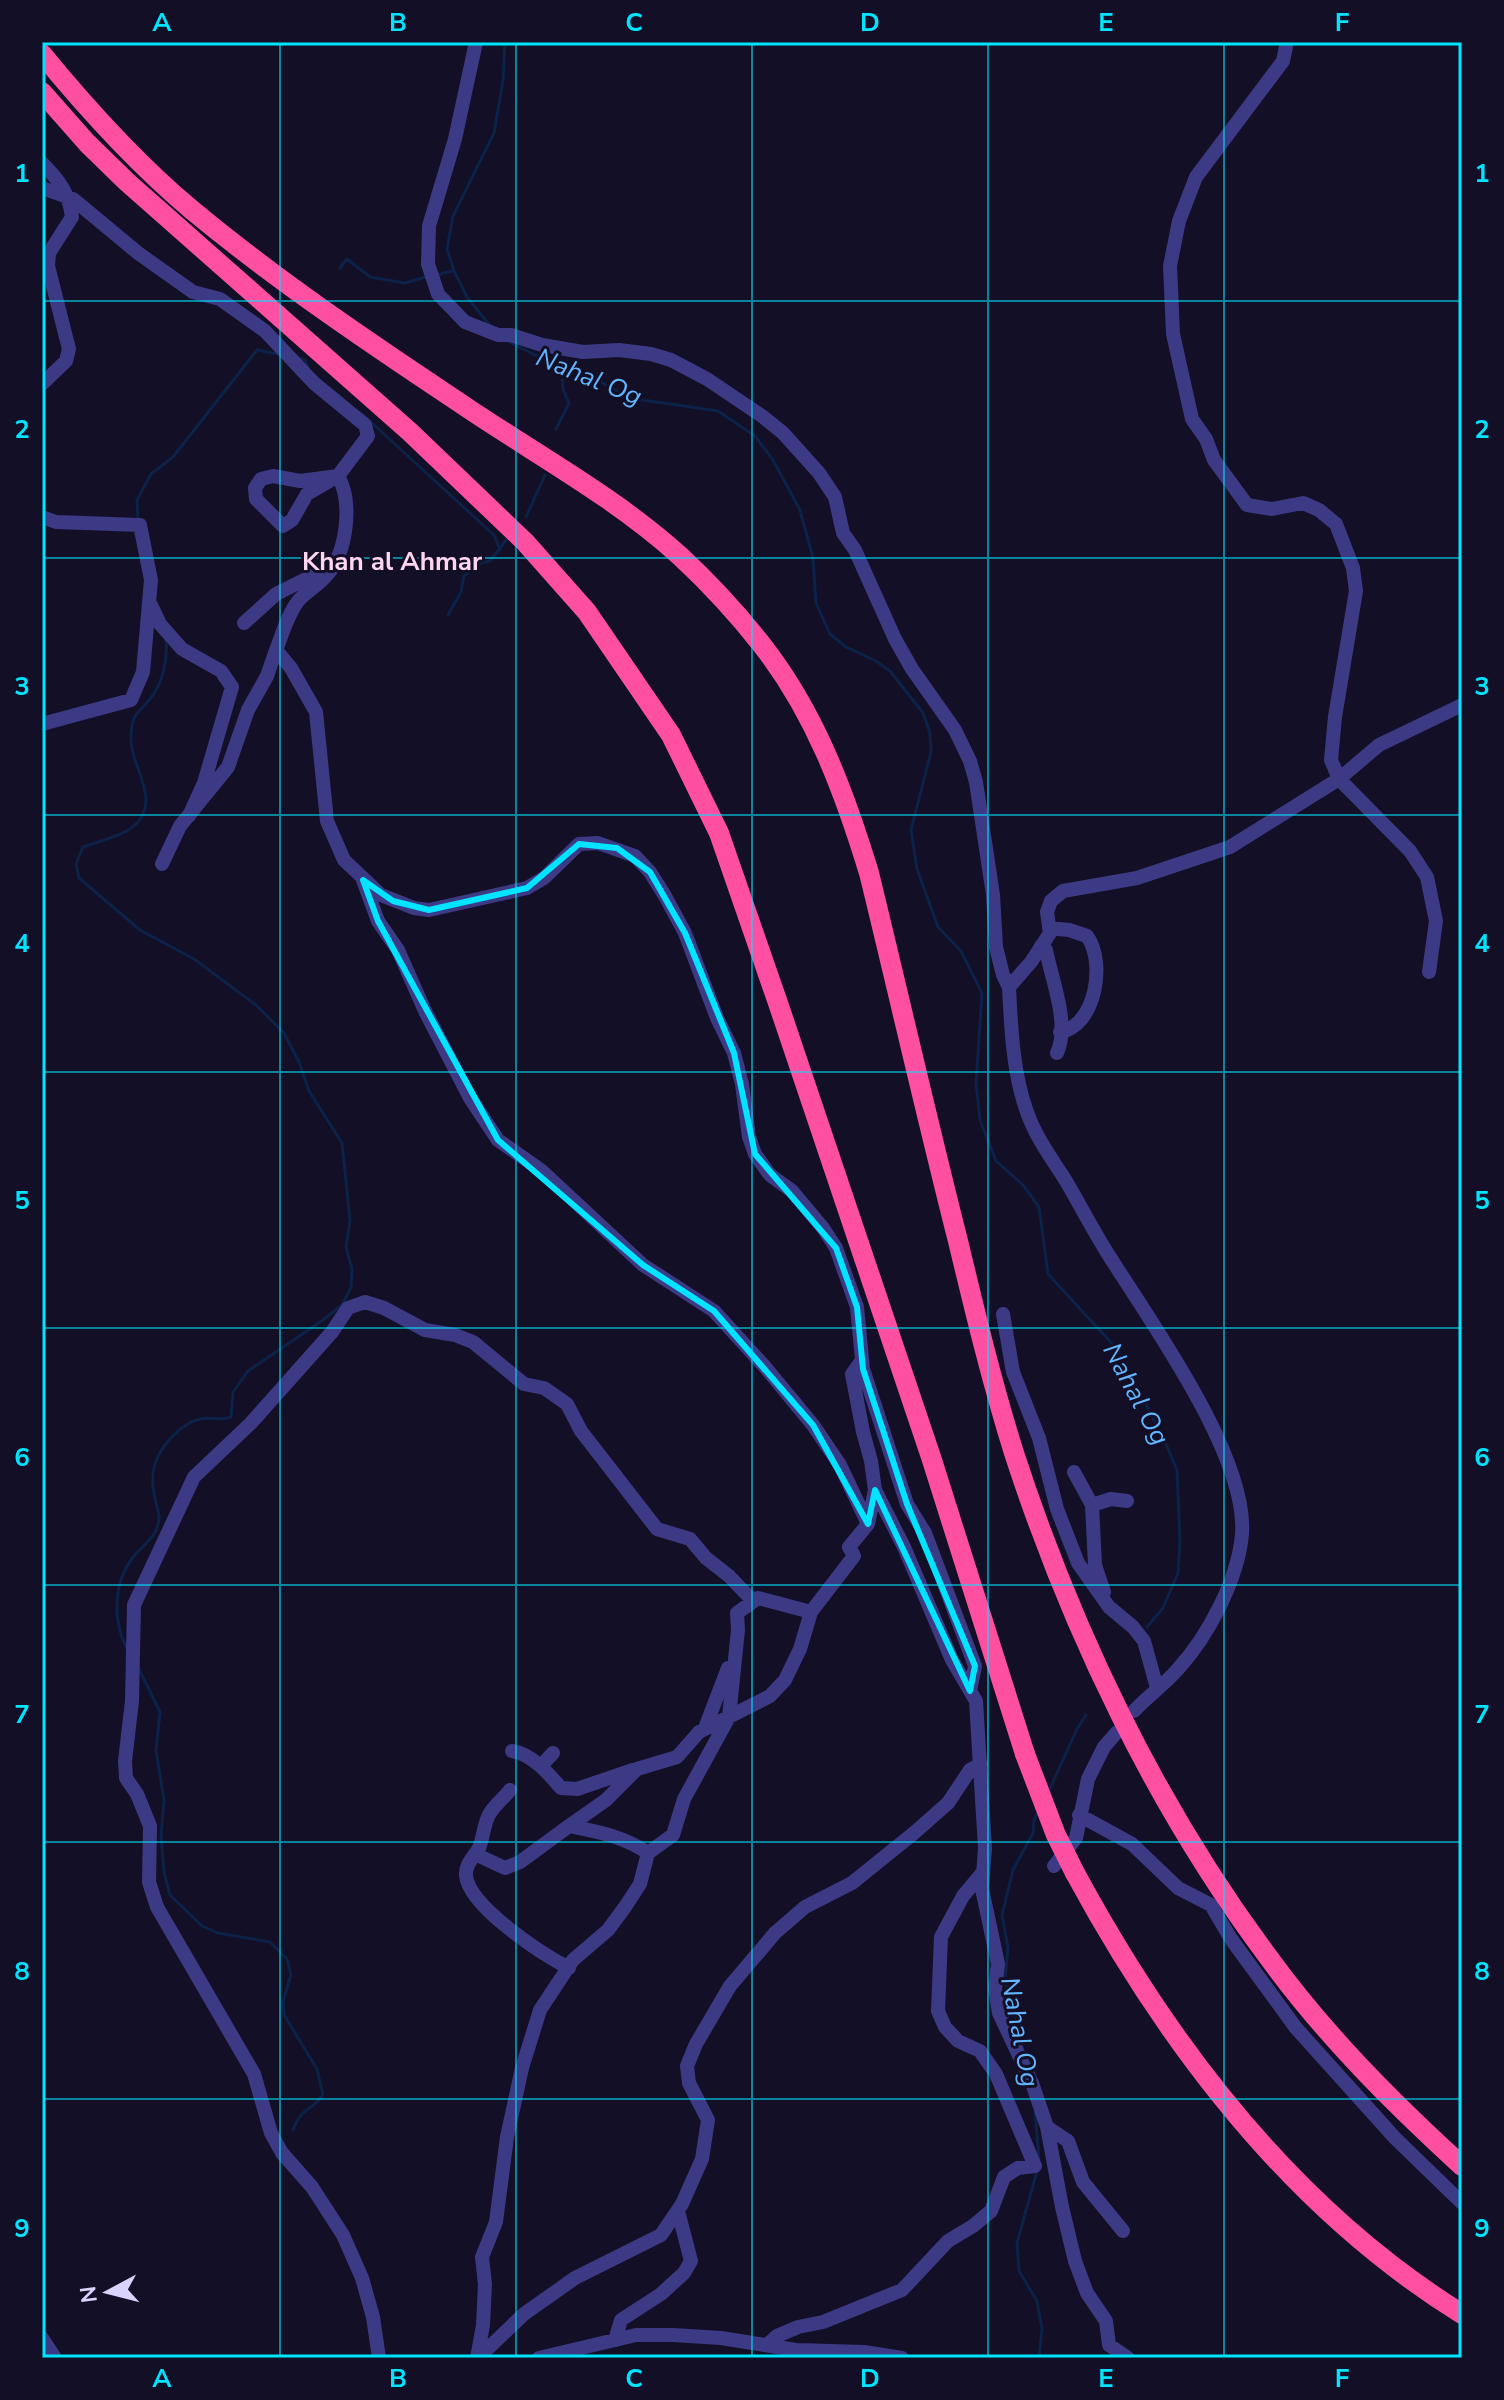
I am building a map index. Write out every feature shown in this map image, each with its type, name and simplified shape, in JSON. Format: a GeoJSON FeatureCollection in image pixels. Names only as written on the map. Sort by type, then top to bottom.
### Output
{"type":"FeatureCollection","features":[{"type":"Feature","properties":{"kind":"highway"},"geometry":{"type":"LineString","coordinates":[[42,54],[104,127],[223,235],[311,302],[610,504],[679,556],[738,616],[788,682],[823,745],[853,820],[876,901],[997,1395],[1048,1547],[1097,1664],[1151,1771],[1200,1858],[1271,1961],[1325,2029],[1393,2103],[1462,2166]]}},
{"type":"Feature","properties":{"kind":"highway"},"geometry":{"type":"LineString","coordinates":[[42,92],[87,143],[136,191],[410,432],[525,542],[587,612],[671,735],[719,833],[927,1443],[1025,1754],[1056,1835],[1075,1873],[1101,1922],[1165,2021],[1220,2095],[1273,2157],[1358,2238],[1414,2282],[1462,2314]]}},
{"type":"Feature","properties":{"kind":"street"},"geometry":{"type":"LineString","coordinates":[[476,42],[455,139],[429,226],[428,264],[438,294],[465,322],[498,335],[511,335],[542,345],[583,352],[619,350],[671,360],[707,379],[783,433],[819,473],[835,497],[843,533],[855,550],[904,656],[948,719],[970,761],[993,895],[996,947],[1009,987],[1011,1022],[1027,1114],[1205,1412],[1228,1462],[1240,1506],[1242,1534],[1239,1548],[1212,1625],[1177,1670],[1134,1711]]}},
{"type":"Feature","properties":{"kind":"street"},"geometry":{"type":"LineString","coordinates":[[1287,42],[1283,61],[1196,177],[1179,221],[1170,266],[1173,334],[1192,419],[1235,491],[1247,505],[1272,509],[1303,503],[1319,510],[1336,524],[1353,568],[1356,591],[1331,742],[1331,760],[1339,779],[1410,851],[1427,877],[1436,921],[1429,972]]}},
{"type":"Feature","properties":{"kind":"street"},"geometry":{"type":"LineString","coordinates":[[42,163],[57,178],[69,198],[72,217],[49,253],[48,266],[69,349],[66,361],[42,384]]}},
{"type":"Feature","properties":{"kind":"street"},"geometry":{"type":"LineString","coordinates":[[42,188],[69,198],[193,292],[220,299],[265,331],[314,383],[365,425],[368,436],[338,476],[307,494],[292,520],[283,526],[256,499],[255,488],[261,479],[273,476],[300,481],[338,476]]}},
{"type":"Feature","properties":{"kind":"street"},"geometry":{"type":"LineString","coordinates":[[162,864],[180,826],[228,767],[248,710],[267,676],[297,602],[328,574],[337,556],[348,516],[345,489],[338,476]]}},
{"type":"Feature","properties":{"kind":"street"},"geometry":{"type":"LineString","coordinates":[[42,517],[56,522],[140,525],[151,580],[143,672],[131,700],[42,724]]}},
{"type":"Feature","properties":{"kind":"street"},"geometry":{"type":"LineString","coordinates":[[244,623],[276,594],[310,577],[337,556]]}},
{"type":"Feature","properties":{"kind":"street"},"geometry":{"type":"LineString","coordinates":[[149,602],[160,624],[182,649],[221,671],[232,687],[204,783],[189,816]]}},
{"type":"Feature","properties":{"kind":"street"},"geometry":{"type":"LineString","coordinates":[[276,650],[291,668],[316,712],[327,821],[344,860],[381,895],[429,910],[527,888],[544,878],[579,844],[598,843],[635,856],[650,872],[685,933],[717,1018],[734,1053],[742,1084],[749,1137],[755,1154],[770,1175],[792,1191],[836,1248],[857,1307],[862,1360],[907,1504],[925,1533],[975,1666],[970,1691]]}},
{"type":"Feature","properties":{"kind":"street"},"geometry":{"type":"LineString","coordinates":[[1009,987],[1031,962],[1050,933],[1047,912],[1051,901],[1063,891],[1137,878],[1230,847],[1339,779],[1379,745],[1462,705]]}},
{"type":"Feature","properties":{"kind":"street"},"geometry":{"type":"LineString","coordinates":[[363,880],[378,921],[398,950],[425,1011],[470,1098],[498,1140],[542,1171],[643,1265],[714,1311],[813,1425],[840,1465],[868,1524]]}},
{"type":"Feature","properties":{"kind":"street"},"geometry":{"type":"LineString","coordinates":[[1049,928],[1087,936],[1097,956],[1092,1000],[1078,1023],[1069,1031],[1060,1032]]}},
{"type":"Feature","properties":{"kind":"street"},"geometry":{"type":"LineString","coordinates":[[1041,946],[1046,950],[1058,1005],[1060,1046],[1057,1053]]}},
{"type":"Feature","properties":{"kind":"street"},"geometry":{"type":"LineString","coordinates":[[379,2358],[373,2317],[362,2278],[343,2235],[312,2187],[282,2153],[271,2133],[254,2074],[157,1907],[149,1882],[150,1826],[137,1794],[126,1778],[125,1761],[132,1701],[134,1605],[183,1496],[194,1477],[251,1423],[332,1332],[348,1308],[365,1302],[384,1308],[425,1330],[455,1335],[473,1342],[524,1384],[544,1388],[567,1404],[581,1431],[657,1529],[690,1539],[753,1601]]}},
{"type":"Feature","properties":{"kind":"street"},"geometry":{"type":"LineString","coordinates":[[1003,1314],[1013,1372],[1039,1438],[1057,1509],[1078,1563],[1109,1607],[1144,1641],[1157,1688]]}},
{"type":"Feature","properties":{"kind":"street"},"geometry":{"type":"LineString","coordinates":[[862,1360],[852,1374],[875,1490],[904,1547],[952,1660],[976,1701],[985,1848],[982,1889],[998,1964],[995,1989],[999,2013],[1032,2083],[1047,2127],[1075,2261],[1087,2293],[1106,2321],[1109,2345],[1128,2358]]}},
{"type":"Feature","properties":{"kind":"street"},"geometry":{"type":"LineString","coordinates":[[1074,1472],[1092,1505],[1095,1565],[1109,1607]]}},
{"type":"Feature","properties":{"kind":"street"},"geometry":{"type":"LineString","coordinates":[[512,1751],[541,1766],[561,1788],[577,1789],[677,1757],[705,1728],[770,1696],[785,1680],[800,1649],[811,1612],[854,1556],[849,1547],[868,1524],[875,1490]]}},
{"type":"Feature","properties":{"kind":"street"},"geometry":{"type":"LineString","coordinates":[[1092,1505],[1111,1499],[1127,1501]]}},
{"type":"Feature","properties":{"kind":"street"},"geometry":{"type":"LineString","coordinates":[[477,2358],[483,2325],[485,2284],[482,2257],[496,2222],[507,2137],[522,2068],[540,2010],[573,1960],[608,1930],[625,1907],[640,1884],[648,1853],[673,1835],[684,1799],[729,1717],[737,1613],[758,1598],[811,1612]]}},
{"type":"Feature","properties":{"kind":"street"},"geometry":{"type":"LineString","coordinates":[[705,1728],[735,1654]]}},
{"type":"Feature","properties":{"kind":"street"},"geometry":{"type":"LineString","coordinates":[[1054,1866],[1076,1838],[1088,1779],[1104,1747],[1117,1732]]}},
{"type":"Feature","properties":{"kind":"street"},"geometry":{"type":"LineString","coordinates":[[541,1766],[553,1753]]}},
{"type":"Feature","properties":{"kind":"street"},"geometry":{"type":"LineString","coordinates":[[477,2358],[524,2314],[575,2278],[661,2235],[678,2211],[702,2159],[708,2120],[689,2083],[687,2066],[696,2044],[730,1986],[775,1933],[805,1907],[852,1883],[914,1833],[948,1803],[970,1770],[981,1764]]}},
{"type":"Feature","properties":{"kind":"street"},"geometry":{"type":"LineString","coordinates":[[475,1854],[505,1868],[520,1862],[606,1800],[637,1769]]}},
{"type":"Feature","properties":{"kind":"street"},"geometry":{"type":"LineString","coordinates":[[510,1790],[490,1811],[481,1845],[465,1873],[470,1889],[479,1901],[548,1957],[569,1968]]}},
{"type":"Feature","properties":{"kind":"street"},"geometry":{"type":"LineString","coordinates":[[1079,1815],[1132,1844],[1178,1888],[1211,1905],[1231,1939],[1296,2028],[1395,2138],[1462,2203]]}},
{"type":"Feature","properties":{"kind":"street"},"geometry":{"type":"LineString","coordinates":[[569,1826],[611,1834],[631,1841],[648,1853]]}},
{"type":"Feature","properties":{"kind":"street"},"geometry":{"type":"LineString","coordinates":[[767,2345],[777,2336],[798,2327],[823,2322],[902,2290],[948,2241],[991,2211],[1004,2177],[1018,2168],[1035,2166],[996,2074],[980,2051],[958,2041],[945,2027],[938,2011],[941,1937],[963,1896],[983,1872]]}},
{"type":"Feature","properties":{"kind":"street"},"geometry":{"type":"LineString","coordinates":[[1047,2127],[1068,2141],[1083,2182],[1123,2231]]}},
{"type":"Feature","properties":{"kind":"street"},"geometry":{"type":"LineString","coordinates":[[615,2340],[621,2320],[661,2294],[684,2273],[691,2261],[678,2211]]}},
{"type":"Feature","properties":{"kind":"street"},"geometry":{"type":"LineString","coordinates":[[539,2358],[636,2335],[673,2335],[796,2350],[864,2352],[902,2358]]}},
{"type":"Feature","properties":{"kind":"street"},"geometry":{"type":"LineString","coordinates":[[42,2338],[55,2358]]}},
{"type":"Feature","properties":{"kind":"highlighted area"},"geometry":{"type":"Polygon","coordinates":[[[579,844],[617,848],[650,872],[685,933],[734,1053],[755,1154],[836,1248],[857,1307],[863,1369],[907,1504],[975,1666],[970,1691],[875,1490],[868,1524],[813,1425],[714,1311],[643,1265],[498,1140],[378,921],[363,880],[393,901],[429,910],[527,888],[579,844]]]}},
{"type":"Feature","properties":{"kind":"waterway","name":"Nahal Og"},"geometry":{"type":"LineString","coordinates":[[491,327],[467,297],[447,249],[453,216],[494,133],[503,81],[505,42]]}},
{"type":"Feature","properties":{"kind":"waterway"},"geometry":{"type":"LineString","coordinates":[[340,268],[347,259],[370,277],[405,283],[429,276]]}},
{"type":"Feature","properties":{"kind":"waterway"},"geometry":{"type":"LineString","coordinates":[[436,275],[452,271]]}},
{"type":"Feature","properties":{"kind":"waterway","name":"Nahal Og"},"geometry":{"type":"LineString","coordinates":[[509,342],[592,377],[629,398],[718,411],[755,436],[773,460],[800,510],[813,558],[816,603],[830,634],[846,647],[890,671],[923,713],[930,733],[931,752],[911,830],[917,869],[938,927],[961,951],[982,993],[976,1083],[980,1120],[996,1161],[1023,1185],[1039,1207],[1048,1274],[1117,1349],[1177,1470],[1178,1573],[1163,1608],[1147,1627]]}},
{"type":"Feature","properties":{"kind":"waterway"},"geometry":{"type":"LineString","coordinates":[[138,521],[137,500],[151,474],[173,457],[257,350],[278,354]]}},
{"type":"Feature","properties":{"kind":"waterway"},"geometry":{"type":"LineString","coordinates":[[297,358],[305,360],[308,368]]}},
{"type":"Feature","properties":{"kind":"waterway"},"geometry":{"type":"LineString","coordinates":[[556,429],[569,403],[563,389],[562,366]]}},
{"type":"Feature","properties":{"kind":"waterway"},"geometry":{"type":"LineString","coordinates":[[361,413],[494,535],[500,550]]}},
{"type":"Feature","properties":{"kind":"waterway"},"geometry":{"type":"LineString","coordinates":[[526,517],[545,475]]}},
{"type":"Feature","properties":{"kind":"waterway"},"geometry":{"type":"LineString","coordinates":[[448,615],[461,592],[464,576],[477,564],[490,561],[506,540]]}},
{"type":"Feature","properties":{"kind":"waterway"},"geometry":{"type":"LineString","coordinates":[[127,1649],[117,1616],[118,1592],[125,1570],[157,1527],[159,1516],[153,1479],[161,1451],[173,1436],[190,1423],[204,1418],[231,1417],[233,1392],[248,1371],[342,1305],[351,1287],[352,1269],[346,1247],[350,1220],[342,1143],[309,1091],[284,1033],[256,1005],[194,959],[140,930],[79,878],[76,864],[83,847],[128,830],[139,821],[144,811],[145,790],[132,746],[132,728],[136,714],[155,693],[161,678],[166,640]]}},
{"type":"Feature","properties":{"kind":"waterway"},"geometry":{"type":"LineString","coordinates":[[139,1669],[160,1712],[156,1751],[164,1800],[161,1837],[164,1872],[170,1895],[202,1926],[218,1933],[270,1942],[287,1959],[291,1975],[283,2002],[284,2015],[317,2069],[323,2095],[303,2113],[293,2130]]}},
{"type":"Feature","properties":{"kind":"waterway","name":"Nahal Og"},"geometry":{"type":"LineString","coordinates":[[1048,1793],[1086,1715]]}},
{"type":"Feature","properties":{"kind":"waterway","name":"Nahal Og"},"geometry":{"type":"LineString","coordinates":[[1023,2049],[1005,1981],[1008,1948],[1002,1915],[1013,1870],[1033,1833],[1039,1810]]}},
{"type":"Feature","properties":{"kind":"waterway","name":"Nahal Og"},"geometry":{"type":"LineString","coordinates":[[1035,2111],[1039,2159]]}},
{"type":"Feature","properties":{"kind":"waterway","name":"Nahal Og"},"geometry":{"type":"LineString","coordinates":[[1037,2171],[1017,2243],[1019,2271],[1037,2301],[1042,2329],[1039,2358]]}},
{"type":"Feature","properties":{"kind":"district","name":"Khan al Ahmar"},"geometry":{"type":"Point","coordinates":[392,561]}}]}
